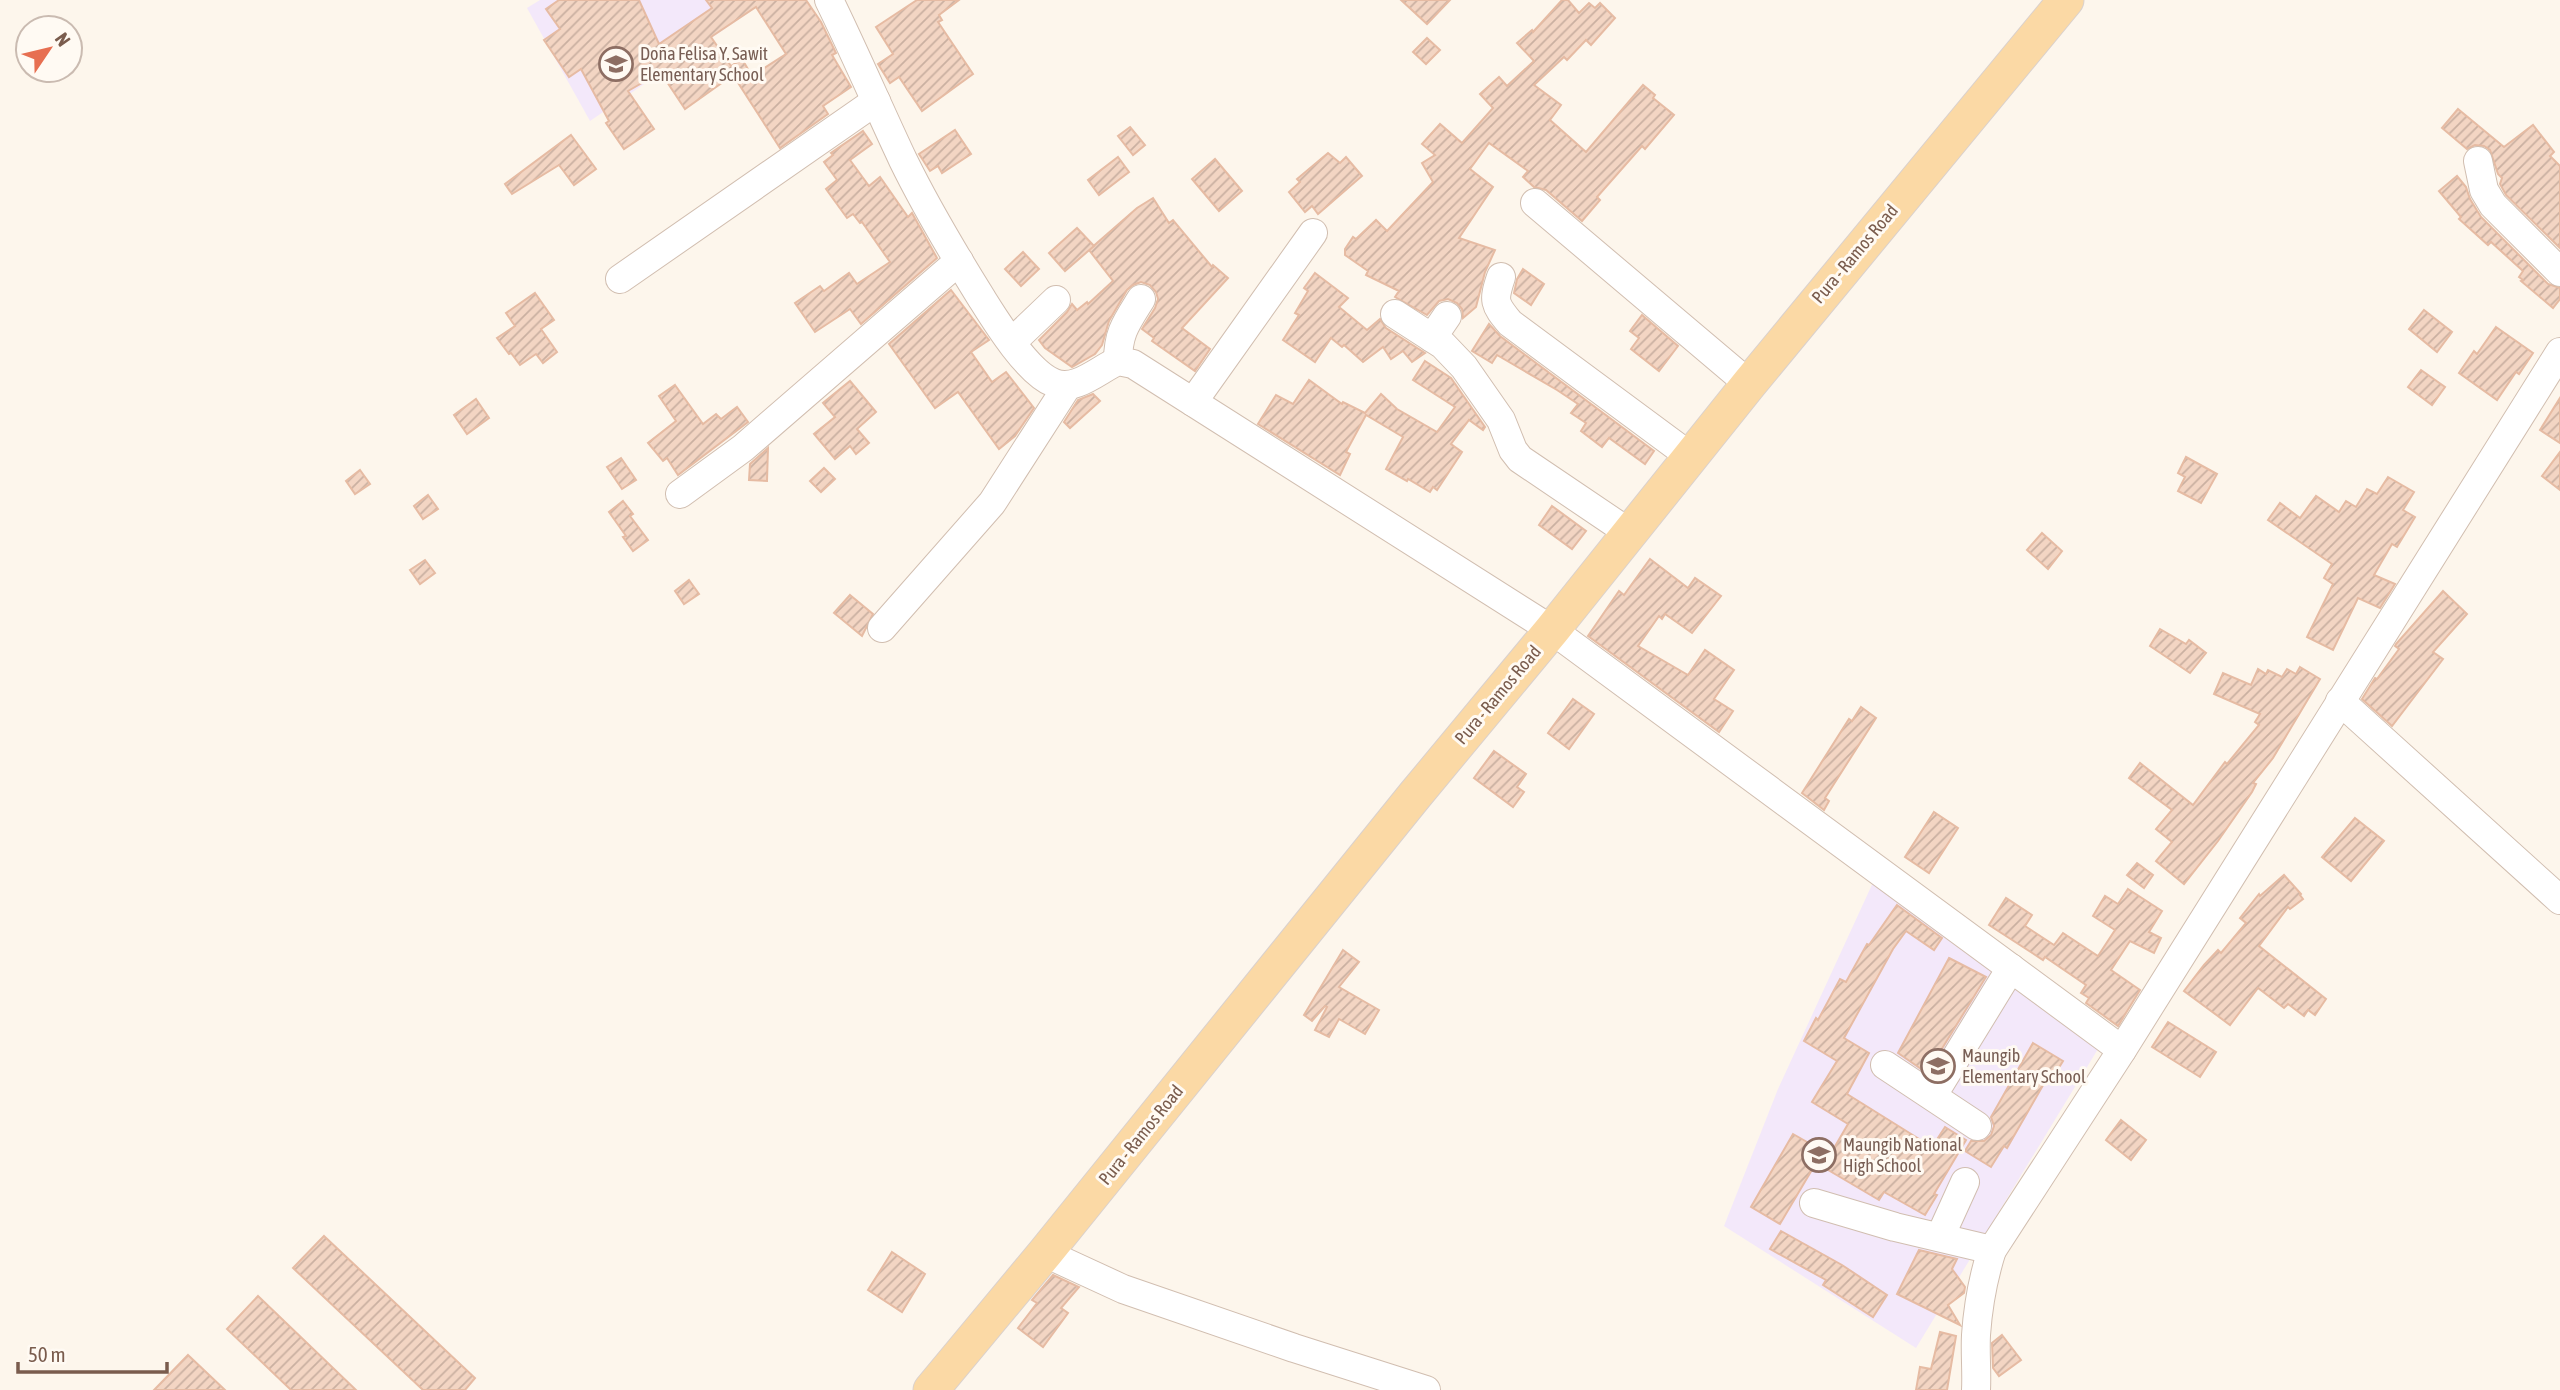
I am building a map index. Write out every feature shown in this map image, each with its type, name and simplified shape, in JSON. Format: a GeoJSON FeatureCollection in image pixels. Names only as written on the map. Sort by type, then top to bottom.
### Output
{"type":"FeatureCollection","features":[{"type":"Feature","properties":{"kind":"main road","name":"Pura - Ramos Road"},"geometry":{"type":"LineString","coordinates":[[931,1390],[1406,806],[1552,631],[1628,532],[2066,0]]}},
{"type":"Feature","properties":{"kind":"street"},"geometry":{"type":"LineString","coordinates":[[841,5],[876,102],[905,162],[959,261],[999,325],[1039,372],[1055,383],[1068,385],[1118,361],[1133,365],[1193,402],[1552,631],[2122,1050]]}},
{"type":"Feature","properties":{"kind":"street"},"geometry":{"type":"LineString","coordinates":[[620,279],[876,102]]}},
{"type":"Feature","properties":{"kind":"street"},"geometry":{"type":"LineString","coordinates":[[2478,161],[2484,190],[2493,205],[2560,272]]}},
{"type":"Feature","properties":{"kind":"street"},"geometry":{"type":"LineString","coordinates":[[1535,203],[1749,384]]}},
{"type":"Feature","properties":{"kind":"street"},"geometry":{"type":"LineString","coordinates":[[1193,402],[1313,233]]}},
{"type":"Feature","properties":{"kind":"street"},"geometry":{"type":"LineString","coordinates":[[680,494],[743,448],[959,261]]}},
{"type":"Feature","properties":{"kind":"street"},"geometry":{"type":"LineString","coordinates":[[1501,277],[1495,295],[1496,304],[1510,323],[1691,457]]}},
{"type":"Feature","properties":{"kind":"street"},"geometry":{"type":"LineString","coordinates":[[1118,361],[1121,330],[1141,299]]}},
{"type":"Feature","properties":{"kind":"street"},"geometry":{"type":"LineString","coordinates":[[1012,342],[1056,300]]}},
{"type":"Feature","properties":{"kind":"street"},"geometry":{"type":"LineString","coordinates":[[1395,314],[1439,327],[1443,345],[1464,367],[1501,420],[1513,450],[1520,459],[1628,532]]}},
{"type":"Feature","properties":{"kind":"street"},"geometry":{"type":"LineString","coordinates":[[1976,1390],[1979,1306],[1983,1277],[1992,1250],[2122,1050],[2560,352]]}},
{"type":"Feature","properties":{"kind":"street"},"geometry":{"type":"LineString","coordinates":[[882,628],[992,503],[1068,385]]}},
{"type":"Feature","properties":{"kind":"street"},"geometry":{"type":"LineString","coordinates":[[2340,701],[2560,900]]}},
{"type":"Feature","properties":{"kind":"street"},"geometry":{"type":"LineString","coordinates":[[1933,1095],[2011,968]]}},
{"type":"Feature","properties":{"kind":"street"},"geometry":{"type":"LineString","coordinates":[[1885,1065],[1977,1126]]}},
{"type":"Feature","properties":{"kind":"street"},"geometry":{"type":"LineString","coordinates":[[1940,1237],[1965,1182]]}},
{"type":"Feature","properties":{"kind":"street"},"geometry":{"type":"LineString","coordinates":[[1814,1203],[1895,1227],[1992,1250]]}},
{"type":"Feature","properties":{"kind":"street"},"geometry":{"type":"LineString","coordinates":[[1045,1253],[1124,1289],[1426,1390]]}},
{"type":"Feature","properties":{"kind":"shaded area","name":"Doña Felisa Y. Sawit Elementary School"},"geometry":{"type":"Polygon","coordinates":[[[540,0],[767,0],[590,121],[527,8],[540,0]]]}},
{"type":"Feature","properties":{"kind":"shaded area","name":"Maungib Elementary School"},"geometry":{"type":"Polygon","coordinates":[[[1876,876],[2101,1044],[1916,1348],[1724,1226],[1778,1089],[1876,876]]]}},
{"type":"Feature","properties":{"kind":"building"},"geometry":{"type":"Polygon","coordinates":[[[559,0],[639,0],[659,44],[712,8],[706,0],[806,0],[821,22],[836,53],[832,55],[851,87],[823,106],[828,114],[780,148],[733,75],[685,109],[663,76],[659,79],[656,75],[628,91],[654,129],[624,149],[606,123],[609,121],[581,69],[569,77],[544,40],[560,29],[546,9],[559,0]],[[756,7],[711,37],[731,66],[742,59],[752,76],[786,54],[756,7]]]}},
{"type":"Feature","properties":{"kind":"building"},"geometry":{"type":"Polygon","coordinates":[[[917,0],[959,0],[939,15],[942,20],[938,22],[973,74],[922,111],[899,77],[890,83],[878,64],[893,54],[876,27],[917,0]]]}},
{"type":"Feature","properties":{"kind":"building"},"geometry":{"type":"Polygon","coordinates":[[[1401,0],[1450,0],[1427,24],[1401,0]]]}},
{"type":"Feature","properties":{"kind":"building"},"geometry":{"type":"Polygon","coordinates":[[[1562,0],[1568,0],[1579,13],[1589,3],[1595,8],[1600,3],[1615,18],[1591,45],[1586,40],[1567,60],[1564,57],[1534,85],[1561,105],[1550,120],[1586,152],[1643,85],[1655,95],[1653,98],[1674,115],[1645,149],[1642,146],[1597,197],[1600,200],[1582,221],[1546,190],[1534,187],[1523,177],[1528,171],[1489,143],[1470,169],[1493,187],[1459,238],[1495,250],[1485,272],[1476,307],[1463,318],[1462,309],[1448,299],[1439,301],[1427,315],[1395,297],[1399,291],[1366,275],[1368,271],[1345,255],[1345,249],[1353,237],[1356,239],[1376,220],[1387,231],[1433,182],[1422,163],[1435,155],[1422,144],[1440,124],[1462,143],[1493,108],[1480,94],[1499,77],[1507,86],[1534,61],[1517,43],[1532,30],[1533,32],[1562,0]]]}},
{"type":"Feature","properties":{"kind":"building"},"geometry":{"type":"Polygon","coordinates":[[[1427,38],[1440,50],[1426,64],[1413,52],[1427,38]]]}},
{"type":"Feature","properties":{"kind":"building"},"geometry":{"type":"Polygon","coordinates":[[[2458,109],[2504,147],[2533,125],[2554,152],[2550,156],[2560,166],[2560,248],[2506,195],[2490,150],[2475,145],[2467,149],[2442,128],[2458,109]]]}},
{"type":"Feature","properties":{"kind":"building"},"geometry":{"type":"Polygon","coordinates":[[[1130,127],[1145,145],[1133,155],[1118,136],[1130,127]]]}},
{"type":"Feature","properties":{"kind":"building"},"geometry":{"type":"Polygon","coordinates":[[[955,130],[971,154],[942,173],[938,166],[930,171],[919,154],[955,130]]]}},
{"type":"Feature","properties":{"kind":"building"},"geometry":{"type":"Polygon","coordinates":[[[863,131],[872,144],[850,160],[869,186],[880,177],[908,217],[912,213],[937,258],[861,324],[850,309],[815,332],[795,303],[820,286],[824,291],[849,273],[857,284],[890,262],[862,222],[853,214],[847,218],[826,189],[837,180],[824,162],[833,155],[831,153],[863,131]]]}},
{"type":"Feature","properties":{"kind":"building"},"geometry":{"type":"Polygon","coordinates":[[[571,135],[596,169],[574,185],[559,165],[512,194],[505,184],[571,135]]]}},
{"type":"Feature","properties":{"kind":"building"},"geometry":{"type":"Polygon","coordinates":[[[1328,153],[1340,163],[1346,157],[1362,176],[1318,214],[1312,206],[1305,212],[1289,192],[1300,182],[1297,179],[1328,153]]]}},
{"type":"Feature","properties":{"kind":"building"},"geometry":{"type":"Polygon","coordinates":[[[1118,157],[1129,172],[1099,195],[1088,180],[1118,157]]]}},
{"type":"Feature","properties":{"kind":"building"},"geometry":{"type":"Polygon","coordinates":[[[1215,159],[1242,191],[1219,211],[1192,179],[1215,159]]]}},
{"type":"Feature","properties":{"kind":"building"},"geometry":{"type":"Polygon","coordinates":[[[2457,176],[2466,187],[2481,217],[2548,284],[2560,288],[2560,299],[2553,308],[2521,281],[2523,280],[2519,277],[2523,271],[2491,242],[2488,245],[2459,219],[2461,217],[2439,191],[2457,176]]]}},
{"type":"Feature","properties":{"kind":"building"},"geometry":{"type":"Polygon","coordinates":[[[1153,198],[1169,223],[1173,220],[1212,267],[1213,265],[1228,278],[1182,328],[1210,349],[1195,371],[1152,341],[1154,338],[1142,329],[1158,299],[1150,285],[1141,282],[1127,290],[1109,321],[1102,345],[1095,354],[1072,367],[1045,348],[1039,340],[1072,304],[1077,310],[1087,302],[1088,304],[1113,281],[1089,250],[1137,208],[1153,198]]]}},
{"type":"Feature","properties":{"kind":"building"},"geometry":{"type":"Polygon","coordinates":[[[1077,228],[1094,246],[1065,271],[1049,253],[1077,228]]]}},
{"type":"Feature","properties":{"kind":"building"},"geometry":{"type":"Polygon","coordinates":[[[1023,252],[1039,269],[1021,286],[1005,269],[1023,252]]]}},
{"type":"Feature","properties":{"kind":"building"},"geometry":{"type":"Polygon","coordinates":[[[1523,269],[1544,284],[1531,305],[1514,293],[1517,279],[1523,269]]]}},
{"type":"Feature","properties":{"kind":"building"},"geometry":{"type":"Polygon","coordinates":[[[1315,273],[1348,298],[1339,307],[1367,330],[1380,319],[1386,328],[1425,353],[1412,362],[1403,351],[1391,359],[1383,347],[1363,362],[1344,345],[1342,347],[1331,338],[1315,362],[1283,340],[1299,315],[1295,313],[1308,291],[1304,288],[1315,273]]]}},
{"type":"Feature","properties":{"kind":"building"},"geometry":{"type":"Polygon","coordinates":[[[951,290],[989,340],[971,352],[992,382],[1006,372],[1034,408],[1015,436],[999,449],[958,392],[935,408],[889,344],[951,290]]]}},
{"type":"Feature","properties":{"kind":"building"},"geometry":{"type":"Polygon","coordinates":[[[535,293],[554,320],[541,329],[557,352],[543,363],[536,354],[520,365],[497,338],[515,326],[506,313],[535,293]]]}},
{"type":"Feature","properties":{"kind":"building"},"geometry":{"type":"Polygon","coordinates":[[[2424,310],[2452,332],[2437,352],[2409,329],[2424,310]]]}},
{"type":"Feature","properties":{"kind":"building"},"geometry":{"type":"Polygon","coordinates":[[[1642,315],[1678,346],[1659,371],[1631,349],[1639,338],[1630,331],[1642,315]]]}},
{"type":"Feature","properties":{"kind":"building"},"geometry":{"type":"Polygon","coordinates":[[[1489,324],[1500,336],[1654,451],[1645,464],[1609,438],[1602,447],[1581,431],[1586,423],[1571,413],[1578,404],[1557,390],[1497,355],[1492,363],[1472,351],[1489,324]]]}},
{"type":"Feature","properties":{"kind":"building"},"geometry":{"type":"Polygon","coordinates":[[[2496,327],[2533,353],[2497,400],[2459,373],[2474,351],[2477,354],[2496,327]]]}},
{"type":"Feature","properties":{"kind":"building"},"geometry":{"type":"Polygon","coordinates":[[[1425,361],[1451,378],[1485,427],[1483,430],[1469,420],[1451,444],[1462,452],[1437,490],[1433,487],[1430,492],[1386,469],[1403,437],[1366,415],[1346,452],[1350,454],[1340,475],[1258,424],[1276,395],[1293,404],[1309,380],[1342,404],[1343,402],[1365,413],[1381,394],[1397,409],[1437,432],[1455,407],[1413,380],[1425,361]]]}},
{"type":"Feature","properties":{"kind":"building"},"geometry":{"type":"Polygon","coordinates":[[[2421,370],[2445,387],[2432,405],[2408,387],[2421,370]]]}},
{"type":"Feature","properties":{"kind":"building"},"geometry":{"type":"Polygon","coordinates":[[[850,381],[876,412],[857,429],[869,443],[856,454],[850,446],[835,459],[814,434],[835,417],[823,403],[850,381]]]}},
{"type":"Feature","properties":{"kind":"building"},"geometry":{"type":"Polygon","coordinates":[[[675,385],[703,424],[716,414],[721,419],[737,407],[748,422],[678,475],[667,458],[663,461],[648,443],[676,421],[659,396],[675,385]]]}},
{"type":"Feature","properties":{"kind":"building"},"geometry":{"type":"Polygon","coordinates":[[[1093,394],[1100,401],[1070,428],[1064,422],[1078,400],[1093,394]]]}},
{"type":"Feature","properties":{"kind":"building"},"geometry":{"type":"Polygon","coordinates":[[[2560,398],[2560,443],[2540,430],[2560,398]]]}},
{"type":"Feature","properties":{"kind":"building"},"geometry":{"type":"Polygon","coordinates":[[[476,399],[489,418],[467,434],[454,415],[476,399]]]}},
{"type":"Feature","properties":{"kind":"building"},"geometry":{"type":"Polygon","coordinates":[[[768,448],[767,481],[749,480],[750,464],[768,448]]]}},
{"type":"Feature","properties":{"kind":"building"},"geometry":{"type":"Polygon","coordinates":[[[2560,452],[2560,490],[2542,476],[2560,452]]]}},
{"type":"Feature","properties":{"kind":"building"},"geometry":{"type":"Polygon","coordinates":[[[2186,457],[2217,474],[2201,503],[2178,491],[2185,477],[2178,473],[2186,457]]]}},
{"type":"Feature","properties":{"kind":"building"},"geometry":{"type":"Polygon","coordinates":[[[621,458],[636,480],[622,489],[607,467],[621,458]]]}},
{"type":"Feature","properties":{"kind":"building"},"geometry":{"type":"Polygon","coordinates":[[[824,468],[835,479],[821,492],[810,481],[824,468]]]}},
{"type":"Feature","properties":{"kind":"building"},"geometry":{"type":"Polygon","coordinates":[[[360,470],[370,484],[355,494],[346,481],[360,470]]]}},
{"type":"Feature","properties":{"kind":"building"},"geometry":{"type":"Polygon","coordinates":[[[2388,477],[2414,492],[2403,510],[2415,517],[2397,547],[2392,544],[2374,575],[2395,584],[2380,608],[2358,598],[2333,650],[2307,637],[2333,584],[2324,578],[2332,564],[2268,520],[2280,503],[2300,518],[2316,496],[2339,512],[2346,501],[2356,507],[2367,489],[2377,494],[2388,477]]]}},
{"type":"Feature","properties":{"kind":"building"},"geometry":{"type":"Polygon","coordinates":[[[428,495],[438,509],[423,519],[414,506],[428,495]]]}},
{"type":"Feature","properties":{"kind":"building"},"geometry":{"type":"Polygon","coordinates":[[[623,501],[633,514],[630,516],[648,540],[633,551],[609,512],[623,501]]]}},
{"type":"Feature","properties":{"kind":"building"},"geometry":{"type":"Polygon","coordinates":[[[1552,506],[1586,531],[1572,549],[1539,525],[1552,506]]]}},
{"type":"Feature","properties":{"kind":"building"},"geometry":{"type":"Polygon","coordinates":[[[2042,533],[2062,551],[2048,569],[2027,550],[2042,533]]]}},
{"type":"Feature","properties":{"kind":"building"},"geometry":{"type":"Polygon","coordinates":[[[1650,559],[1688,588],[1695,578],[1721,596],[1692,633],[1665,614],[1662,619],[1659,616],[1638,646],[1688,675],[1705,650],[1734,670],[1714,699],[1733,711],[1719,732],[1588,636],[1619,591],[1624,595],[1650,559]]]}},
{"type":"Feature","properties":{"kind":"building"},"geometry":{"type":"Polygon","coordinates":[[[425,560],[435,573],[420,584],[410,570],[425,560]]]}},
{"type":"Feature","properties":{"kind":"building"},"geometry":{"type":"Polygon","coordinates":[[[689,580],[699,594],[684,604],[675,591],[689,580]]]}},
{"type":"Feature","properties":{"kind":"building"},"geometry":{"type":"Polygon","coordinates":[[[2443,591],[2467,614],[2433,652],[2443,659],[2392,726],[2362,699],[2399,649],[2396,644],[2443,591]]]}},
{"type":"Feature","properties":{"kind":"building"},"geometry":{"type":"Polygon","coordinates":[[[850,595],[873,614],[862,636],[834,613],[850,595]]]}},
{"type":"Feature","properties":{"kind":"building"},"geometry":{"type":"Polygon","coordinates":[[[2160,629],[2186,644],[2189,640],[2206,653],[2190,673],[2150,646],[2160,629]]]}},
{"type":"Feature","properties":{"kind":"building"},"geometry":{"type":"Polygon","coordinates":[[[2300,667],[2320,679],[2273,758],[2253,783],[2256,784],[2252,792],[2184,884],[2156,861],[2172,842],[2156,829],[2172,810],[2129,778],[2140,763],[2193,805],[2225,762],[2227,764],[2259,725],[2255,722],[2260,714],[2214,694],[2223,673],[2251,685],[2258,669],[2266,674],[2268,670],[2282,677],[2287,669],[2296,674],[2300,667]]]}},
{"type":"Feature","properties":{"kind":"building"},"geometry":{"type":"Polygon","coordinates":[[[1573,699],[1594,714],[1569,749],[1548,733],[1573,699]]]}},
{"type":"Feature","properties":{"kind":"building"},"geometry":{"type":"Polygon","coordinates":[[[1861,707],[1876,718],[1825,798],[1829,801],[1824,810],[1802,793],[1849,719],[1852,721],[1861,707]]]}},
{"type":"Feature","properties":{"kind":"building"},"geometry":{"type":"Polygon","coordinates":[[[1494,751],[1526,774],[1517,787],[1524,792],[1513,807],[1474,778],[1494,751]]]}},
{"type":"Feature","properties":{"kind":"building"},"geometry":{"type":"Polygon","coordinates":[[[1934,812],[1958,828],[1929,873],[1905,857],[1934,812]]]}},
{"type":"Feature","properties":{"kind":"building"},"geometry":{"type":"Polygon","coordinates":[[[2355,818],[2384,841],[2351,881],[2322,857],[2355,818]]]}},
{"type":"Feature","properties":{"kind":"building"},"geometry":{"type":"Polygon","coordinates":[[[2137,863],[2153,875],[2144,888],[2127,875],[2137,863]]]}},
{"type":"Feature","properties":{"kind":"building"},"geometry":{"type":"Polygon","coordinates":[[[2284,875],[2303,899],[2290,909],[2288,907],[2259,946],[2326,999],[2315,1015],[2308,1010],[2304,1016],[2288,1004],[2284,1008],[2258,988],[2230,1025],[2184,991],[2204,965],[2218,950],[2221,953],[2246,923],[2240,918],[2259,894],[2260,896],[2284,875]]]}},
{"type":"Feature","properties":{"kind":"building"},"geometry":{"type":"Polygon","coordinates":[[[2128,889],[2162,911],[2149,932],[2161,938],[2154,953],[2130,941],[2111,970],[2140,990],[2118,1026],[2086,1003],[2089,998],[2081,993],[2086,985],[2045,957],[2043,960],[1989,925],[2006,898],[2032,915],[2025,926],[2054,945],[2063,933],[2098,956],[2115,930],[2093,916],[2105,896],[2118,904],[2128,889]]]}},
{"type":"Feature","properties":{"kind":"building"},"geometry":{"type":"Polygon","coordinates":[[[1897,905],[1942,938],[1934,950],[1906,931],[1893,949],[1844,1038],[1869,1053],[1847,1094],[1932,1147],[1945,1127],[1966,1140],[1934,1194],[1937,1195],[1925,1215],[1884,1192],[1879,1200],[1823,1167],[1848,1124],[1812,1102],[1837,1061],[1804,1041],[1840,979],[1846,982],[1867,944],[1869,945],[1897,905]]]}},
{"type":"Feature","properties":{"kind":"building"},"geometry":{"type":"Polygon","coordinates":[[[1343,950],[1359,962],[1339,987],[1379,1010],[1365,1034],[1339,1019],[1329,1037],[1315,1030],[1327,1007],[1312,1021],[1304,1015],[1343,950]]]}},
{"type":"Feature","properties":{"kind":"building"},"geometry":{"type":"Polygon","coordinates":[[[1949,958],[1986,977],[1927,1073],[1898,1053],[1949,958]]]}},
{"type":"Feature","properties":{"kind":"building"},"geometry":{"type":"Polygon","coordinates":[[[2168,1022],[2216,1052],[2200,1077],[2152,1047],[2168,1022]]]}},
{"type":"Feature","properties":{"kind":"building"},"geometry":{"type":"Polygon","coordinates":[[[2033,1043],[2063,1061],[2050,1082],[2046,1080],[2007,1148],[2004,1146],[1991,1167],[1965,1151],[1971,1141],[1984,1141],[1991,1135],[1994,1126],[1991,1117],[2033,1043]]]}},
{"type":"Feature","properties":{"kind":"building"},"geometry":{"type":"Polygon","coordinates":[[[2121,1120],[2146,1140],[2131,1160],[2106,1140],[2121,1120]]]}},
{"type":"Feature","properties":{"kind":"building"},"geometry":{"type":"Polygon","coordinates":[[[1793,1134],[1823,1151],[1780,1224],[1751,1207],[1793,1134]]]}},
{"type":"Feature","properties":{"kind":"building"},"geometry":{"type":"Polygon","coordinates":[[[1781,1231],[1842,1265],[1887,1295],[1873,1317],[1823,1285],[1826,1280],[1770,1249],[1781,1231]]]}},
{"type":"Feature","properties":{"kind":"building"},"geometry":{"type":"Polygon","coordinates":[[[324,1236],[475,1378],[465,1390],[423,1390],[293,1268],[324,1236]]]}},
{"type":"Feature","properties":{"kind":"building"},"geometry":{"type":"Polygon","coordinates":[[[1919,1250],[1957,1259],[1952,1269],[1965,1287],[1964,1293],[1948,1305],[1960,1325],[1897,1294],[1919,1250]]]}},
{"type":"Feature","properties":{"kind":"building"},"geometry":{"type":"Polygon","coordinates":[[[892,1252],[925,1274],[902,1312],[868,1290],[892,1252]]]}},
{"type":"Feature","properties":{"kind":"building"},"geometry":{"type":"Polygon","coordinates":[[[1053,1275],[1079,1287],[1061,1308],[1068,1313],[1043,1347],[1018,1328],[1037,1303],[1032,1300],[1053,1275]]]}},
{"type":"Feature","properties":{"kind":"building"},"geometry":{"type":"Polygon","coordinates":[[[258,1296],[356,1390],[291,1390],[227,1329],[258,1296]]]}},
{"type":"Feature","properties":{"kind":"building"},"geometry":{"type":"Polygon","coordinates":[[[1940,1332],[1956,1336],[1947,1390],[1916,1390],[1920,1367],[1931,1369],[1940,1332]]]}},
{"type":"Feature","properties":{"kind":"building"},"geometry":{"type":"Polygon","coordinates":[[[2002,1335],[2021,1360],[1999,1376],[1993,1368],[1992,1343],[2002,1335]]]}},
{"type":"Feature","properties":{"kind":"building"},"geometry":{"type":"Polygon","coordinates":[[[188,1355],[225,1390],[154,1390],[188,1355]]]}},
{"type":"Feature","properties":{"kind":"place","name":"Doña Felisa Y. Sawit Elementary School"},"geometry":{"type":"Point","coordinates":[616,64]}},
{"type":"Feature","properties":{"kind":"place","name":"Maungib Elementary School"},"geometry":{"type":"Point","coordinates":[1938,1066]}},
{"type":"Feature","properties":{"kind":"place","name":"Maungib National High School"},"geometry":{"type":"Point","coordinates":[1819,1155]}}]}
